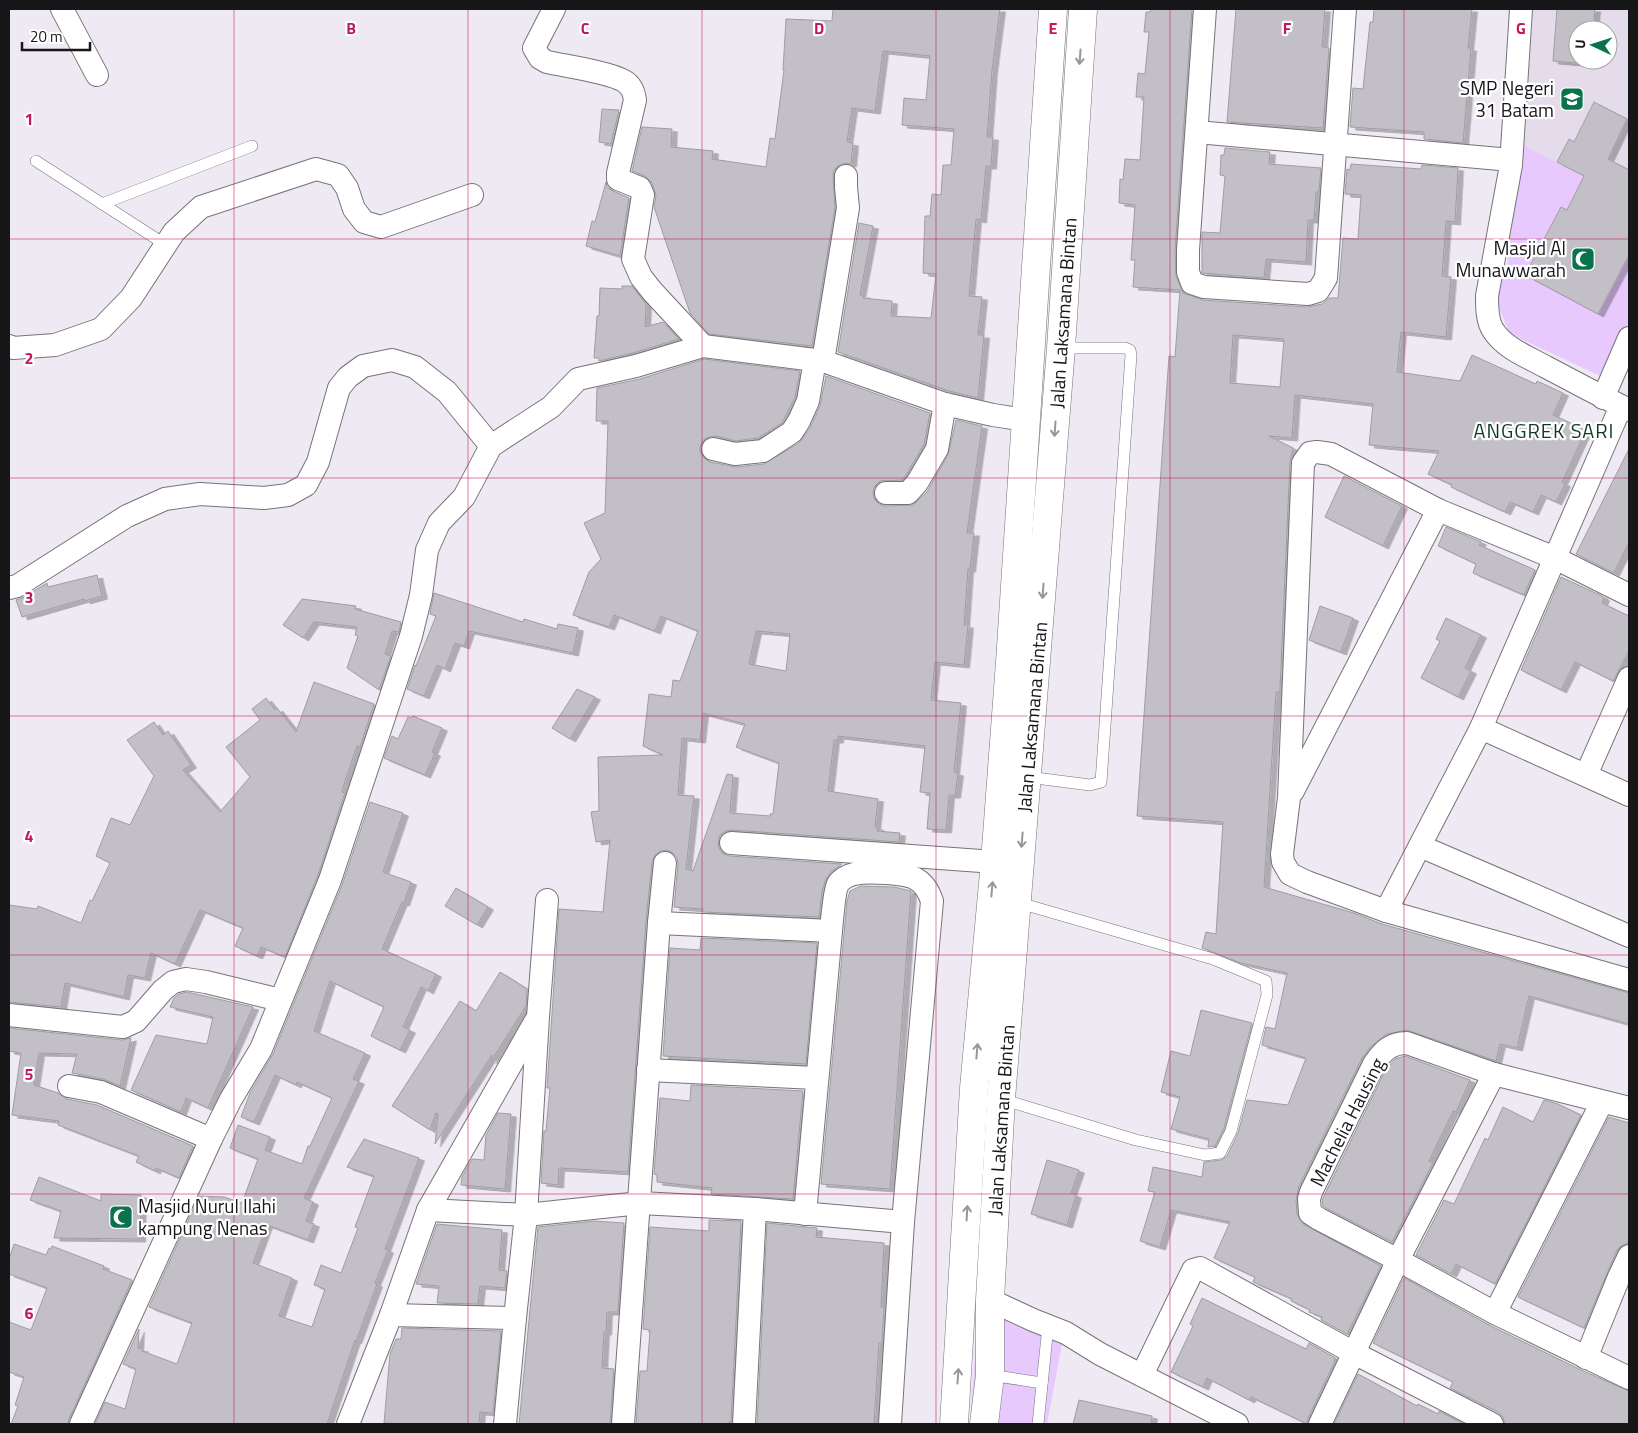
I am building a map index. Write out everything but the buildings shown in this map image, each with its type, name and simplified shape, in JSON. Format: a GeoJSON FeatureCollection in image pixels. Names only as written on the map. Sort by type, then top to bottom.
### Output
{"type":"FeatureCollection","features":[{"type":"Feature","properties":{"kind":"main road","name":"Jalan Laksamana Bintan"},"geometry":{"type":"LineString","coordinates":[[954,1424],[974,1088],[995,862],[1010,662],[1053,9]]}},
{"type":"Feature","properties":{"kind":"main road","name":"Jalan Laksamana Bintan"},"geometry":{"type":"LineString","coordinates":[[984,1424],[990,1376],[990,1300],[1001,1099],[1061,348],[1083,9]]}},
{"type":"Feature","properties":{"kind":"main road"},"geometry":{"type":"LineString","coordinates":[[1010,662],[1037,664]]}},
{"type":"Feature","properties":{"kind":"street"},"geometry":{"type":"LineString","coordinates":[[62,9],[97,75]]}},
{"type":"Feature","properties":{"kind":"street"},"geometry":{"type":"LineString","coordinates":[[554,9],[534,48],[540,58],[547,62],[614,76],[625,81],[634,92],[635,100],[618,173],[618,179],[640,188],[643,195],[633,259],[641,276],[652,291],[703,346]]}},
{"type":"Feature","properties":{"kind":"street"},"geometry":{"type":"LineString","coordinates":[[1205,9],[1188,272],[1192,283],[1204,287],[1308,294],[1318,291],[1326,278],[1345,9]]}},
{"type":"Feature","properties":{"kind":"street"},"geometry":{"type":"LineString","coordinates":[[1521,9],[1511,160],[1487,296],[1487,310],[1492,329],[1508,346],[1618,404]]}},
{"type":"Feature","properties":{"kind":"street"},"geometry":{"type":"LineString","coordinates":[[1197,132],[1511,160]]}},
{"type":"Feature","properties":{"kind":"street"},"geometry":{"type":"LineString","coordinates":[[9,346],[13,348],[55,345],[101,329],[131,298],[174,232],[201,207],[316,169],[338,175],[347,188],[354,209],[364,222],[381,227],[472,195]]}},
{"type":"Feature","properties":{"kind":"street"},"geometry":{"type":"LineString","coordinates":[[713,449],[735,454],[763,451],[792,432],[799,421],[808,401],[819,360],[848,208],[846,176]]}},
{"type":"Feature","properties":{"kind":"street"},"geometry":{"type":"LineString","coordinates":[[1386,911],[1480,728],[1555,558],[1618,404],[1629,338]]}},
{"type":"Feature","properties":{"kind":"street"},"geometry":{"type":"LineString","coordinates":[[81,1424],[231,1099],[261,1049],[330,880],[411,636],[421,595],[427,550],[439,524],[464,497],[491,446],[551,407],[578,379],[636,366],[690,348],[703,346],[819,360],[945,404],[1026,420]]}},
{"type":"Feature","properties":{"kind":"street"},"geometry":{"type":"LineString","coordinates":[[9,588],[17,586],[127,516],[166,499],[200,494],[264,498],[288,495],[306,485],[318,462],[339,388],[348,377],[363,366],[392,360],[415,367],[447,392],[491,446]]}},
{"type":"Feature","properties":{"kind":"street"},"geometry":{"type":"LineString","coordinates":[[886,493],[908,493],[917,483],[936,449],[945,404]]}},
{"type":"Feature","properties":{"kind":"street"},"geometry":{"type":"LineString","coordinates":[[1629,596],[1555,558],[1438,510],[1331,454],[1310,453],[1303,463],[1289,798],[1282,854],[1283,862],[1290,874],[1386,911],[1629,980]]}},
{"type":"Feature","properties":{"kind":"street"},"geometry":{"type":"LineString","coordinates":[[1289,798],[1438,510]]}},
{"type":"Feature","properties":{"kind":"street"},"geometry":{"type":"LineString","coordinates":[[1586,775],[1629,678]]}},
{"type":"Feature","properties":{"kind":"street"},"geometry":{"type":"LineString","coordinates":[[1480,728],[1629,795]]}},
{"type":"Feature","properties":{"kind":"street"},"geometry":{"type":"LineString","coordinates":[[731,843],[995,862]]}},
{"type":"Feature","properties":{"kind":"street"},"geometry":{"type":"LineString","coordinates":[[1420,846],[1629,936]]}},
{"type":"Feature","properties":{"kind":"street"},"geometry":{"type":"LineString","coordinates":[[623,1424],[659,923],[665,863]]}},
{"type":"Feature","properties":{"kind":"street"},"geometry":{"type":"LineString","coordinates":[[805,1214],[816,1078],[831,930],[838,884],[846,876],[855,874],[888,874],[914,878],[922,883],[932,901],[903,1222],[890,1424]]}},
{"type":"Feature","properties":{"kind":"street"},"geometry":{"type":"LineString","coordinates":[[506,1424],[526,1215],[547,900]]}},
{"type":"Feature","properties":{"kind":"street"},"geometry":{"type":"LineString","coordinates":[[659,923],[831,930]]}},
{"type":"Feature","properties":{"kind":"street"},"geometry":{"type":"LineString","coordinates":[[9,1014],[123,1027],[136,1021],[163,990],[173,982],[186,979],[280,1000]]}},
{"type":"Feature","properties":{"kind":"street"},"geometry":{"type":"LineString","coordinates":[[348,1424],[392,1315],[428,1210],[538,1017]]}},
{"type":"Feature","properties":{"kind":"street","name":"Machelia Hausing"},"geometry":{"type":"LineString","coordinates":[[1629,1108],[1494,1074],[1407,1043],[1396,1043],[1385,1049],[1374,1064],[1309,1199],[1310,1213],[1495,1314],[1629,1378]]}},
{"type":"Feature","properties":{"kind":"street"},"geometry":{"type":"LineString","coordinates":[[648,1070],[816,1078]]}},
{"type":"Feature","properties":{"kind":"street"},"geometry":{"type":"LineString","coordinates":[[1320,1424],[1398,1260],[1494,1074]]}},
{"type":"Feature","properties":{"kind":"street"},"geometry":{"type":"LineString","coordinates":[[69,1086],[101,1092],[212,1139]]}},
{"type":"Feature","properties":{"kind":"street"},"geometry":{"type":"LineString","coordinates":[[1495,1314],[1602,1102]]}},
{"type":"Feature","properties":{"kind":"street"},"geometry":{"type":"LineString","coordinates":[[428,1210],[526,1215],[640,1203],[755,1209],[903,1222]]}},
{"type":"Feature","properties":{"kind":"street"},"geometry":{"type":"LineString","coordinates":[[744,1424],[755,1209]]}},
{"type":"Feature","properties":{"kind":"street"},"geometry":{"type":"LineString","coordinates":[[1586,1358],[1629,1256]]}},
{"type":"Feature","properties":{"kind":"street"},"geometry":{"type":"LineString","coordinates":[[1142,1376],[1193,1270],[1200,1268],[1354,1353],[1492,1424]]}},
{"type":"Feature","properties":{"kind":"street"},"geometry":{"type":"LineString","coordinates":[[990,1300],[1066,1334],[1142,1376],[1197,1415],[1238,1424]]}},
{"type":"Feature","properties":{"kind":"street"},"geometry":{"type":"LineString","coordinates":[[392,1315],[515,1318]]}},
{"type":"Feature","properties":{"kind":"lane"},"geometry":{"type":"LineString","coordinates":[[102,204],[252,146]]}},
{"type":"Feature","properties":{"kind":"lane"},"geometry":{"type":"LineString","coordinates":[[36,161],[166,245]]}},
{"type":"Feature","properties":{"kind":"lane"},"geometry":{"type":"LineString","coordinates":[[1028,777],[1090,785],[1101,782],[1131,355],[1130,350],[1125,348],[1061,348]]}},
{"type":"Feature","properties":{"kind":"lane"},"geometry":{"type":"LineString","coordinates":[[1001,1099],[1136,1140],[1205,1155],[1220,1153],[1231,1130],[1267,995],[1266,981],[1212,959],[1016,902]]}},
{"type":"Feature","properties":{"kind":"lane"},"geometry":{"type":"LineString","coordinates":[[1038,1424],[1048,1326]]}},
{"type":"Feature","properties":{"kind":"lane"},"geometry":{"type":"LineString","coordinates":[[990,1376],[1042,1383]]}},
{"type":"Feature","properties":{"kind":"shaded area","name":"SMP Negeri 31 Batam"},"geometry":{"type":"Polygon","coordinates":[[[1521,9],[1629,9],[1629,201],[1513,139],[1521,9]]]}},
{"type":"Feature","properties":{"kind":"shaded area"},"geometry":{"type":"Polygon","coordinates":[[[1513,139],[1629,201],[1629,331],[1609,380],[1510,334],[1490,287],[1507,275],[1513,139]]]}},
{"type":"Feature","properties":{"kind":"shaded area"},"geometry":{"type":"Polygon","coordinates":[[[979,1300],[1064,1333],[1047,1424],[970,1424],[979,1300]]]}},
{"type":"Feature","properties":{"kind":"place","name":"SMP Negeri 31 Batam"},"geometry":{"type":"Point","coordinates":[1572,99]}},
{"type":"Feature","properties":{"kind":"place","name":"Masjid Al Munawwarah"},"geometry":{"type":"Point","coordinates":[1583,259]}},
{"type":"Feature","properties":{"kind":"place","name":"Masjid Nurul Ilahi kampung Nenas"},"geometry":{"type":"Point","coordinates":[121,1217]}},
{"type":"Feature","properties":{"kind":"district","name":"ANGGREK SARI"},"geometry":{"type":"Point","coordinates":[1544,431]}}]}
